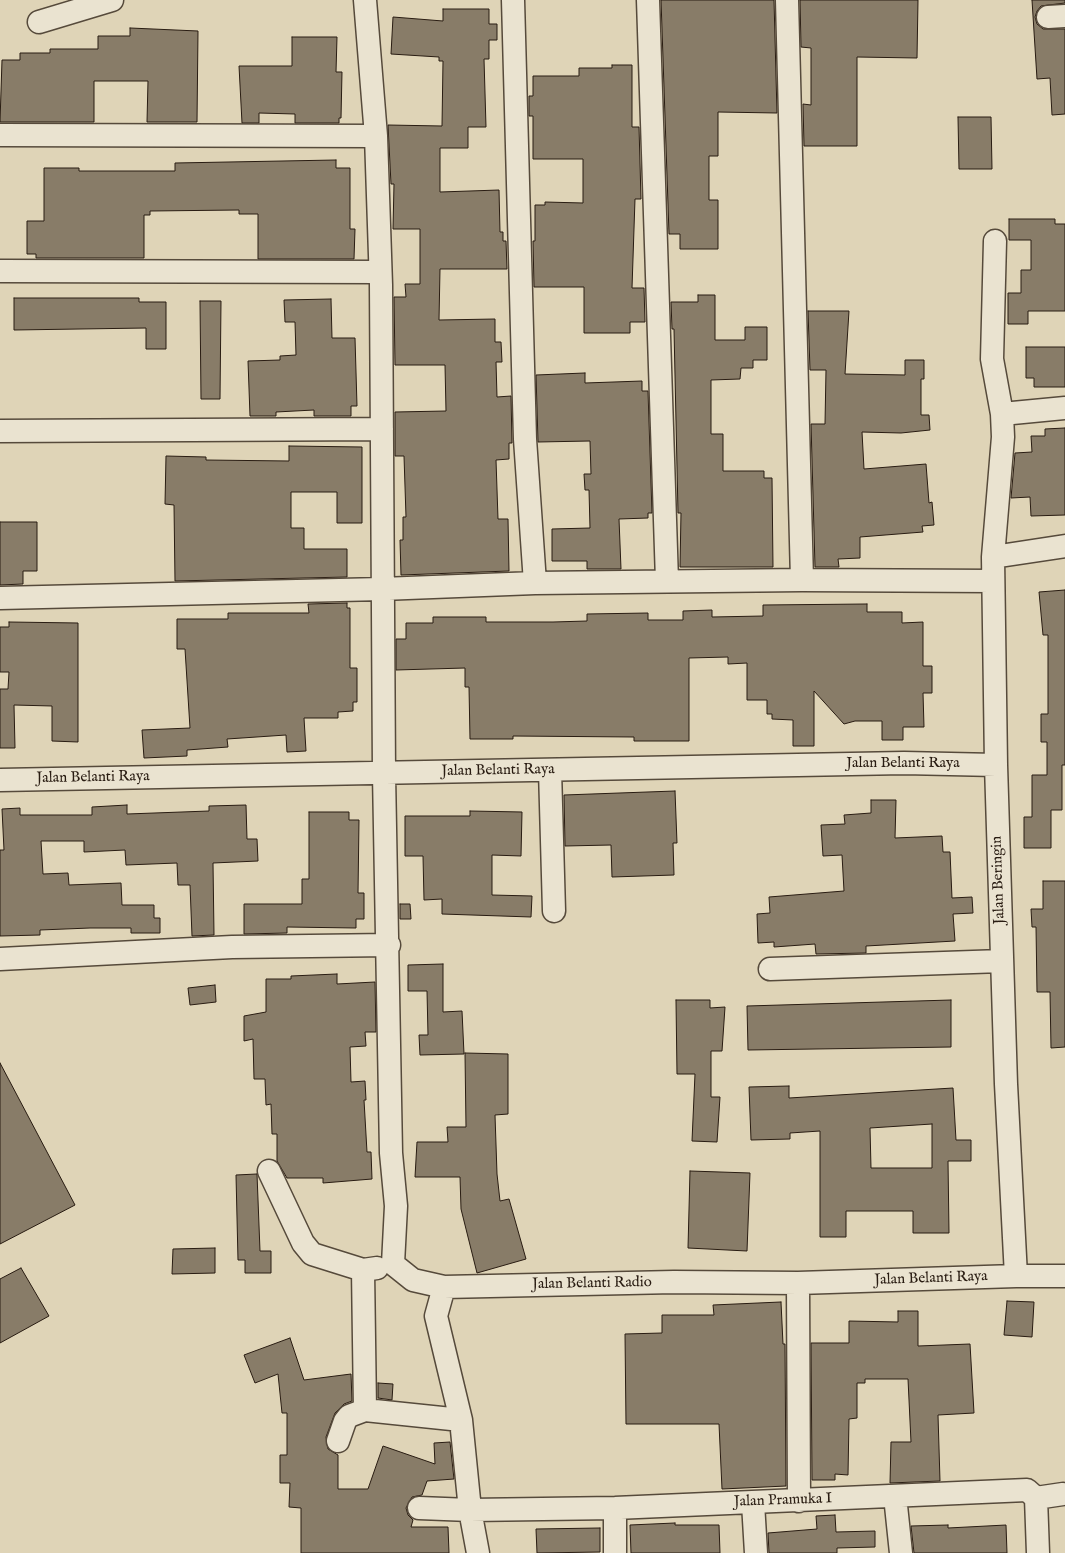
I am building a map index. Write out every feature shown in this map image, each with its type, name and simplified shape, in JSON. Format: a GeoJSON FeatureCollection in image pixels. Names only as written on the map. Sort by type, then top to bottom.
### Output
{"type":"FeatureCollection","features":[{"type":"Feature","properties":{"kind":"street"},"geometry":{"type":"LineString","coordinates":[[39,22],[112,0]]}},
{"type":"Feature","properties":{"kind":"street"},"geometry":{"type":"LineString","coordinates":[[269,1171],[303,1243],[312,1254],[362,1270],[393,1264],[396,1206],[391,1153],[389,945],[384,774],[380,272],[376,136],[365,0]]}},
{"type":"Feature","properties":{"kind":"street"},"geometry":{"type":"LineString","coordinates":[[512,0],[525,439],[535,583]]}},
{"type":"Feature","properties":{"kind":"street"},"geometry":{"type":"LineString","coordinates":[[648,0],[667,581]]}},
{"type":"Feature","properties":{"kind":"street"},"geometry":{"type":"LineString","coordinates":[[787,0],[802,580]]}},
{"type":"Feature","properties":{"kind":"street"},"geometry":{"type":"LineString","coordinates":[[0,135],[376,136]]}},
{"type":"Feature","properties":{"kind":"street","name":"Jalan Beringin"},"geometry":{"type":"LineString","coordinates":[[995,241],[992,359],[1002,414],[1003,437],[993,557],[996,764],[1002,961],[1016,1276]]}},
{"type":"Feature","properties":{"kind":"street"},"geometry":{"type":"LineString","coordinates":[[0,271],[380,272]]}},
{"type":"Feature","properties":{"kind":"street"},"geometry":{"type":"LineString","coordinates":[[1002,414],[1065,408]]}},
{"type":"Feature","properties":{"kind":"street"},"geometry":{"type":"LineString","coordinates":[[0,431],[382,429]]}},
{"type":"Feature","properties":{"kind":"street"},"geometry":{"type":"LineString","coordinates":[[993,557],[1065,546]]}},
{"type":"Feature","properties":{"kind":"street"},"geometry":{"type":"LineString","coordinates":[[0,598],[382,589],[535,583],[802,580],[993,581]]}},
{"type":"Feature","properties":{"kind":"street","name":"Jalan Belanti Raya"},"geometry":{"type":"LineString","coordinates":[[0,780],[904,763],[996,764]]}},
{"type":"Feature","properties":{"kind":"street"},"geometry":{"type":"LineString","coordinates":[[550,770],[554,911]]}},
{"type":"Feature","properties":{"kind":"street"},"geometry":{"type":"LineString","coordinates":[[0,959],[232,947],[389,945]]}},
{"type":"Feature","properties":{"kind":"street"},"geometry":{"type":"LineString","coordinates":[[770,969],[1002,961]]}},
{"type":"Feature","properties":{"kind":"street","name":"Jalan Belanti Radio"},"geometry":{"type":"LineString","coordinates":[[393,1264],[413,1280],[444,1287],[674,1282],[798,1283]]}},
{"type":"Feature","properties":{"kind":"street"},"geometry":{"type":"LineString","coordinates":[[362,1270],[365,1410]]}},
{"type":"Feature","properties":{"kind":"street","name":"Jalan Belanti Raya"},"geometry":{"type":"LineString","coordinates":[[798,1283],[1065,1276]]}},
{"type":"Feature","properties":{"kind":"street"},"geometry":{"type":"LineString","coordinates":[[798,1283],[799,1501]]}},
{"type":"Feature","properties":{"kind":"street"},"geometry":{"type":"LineString","coordinates":[[444,1287],[436,1316],[461,1420],[470,1510],[478,1553]]}},
{"type":"Feature","properties":{"kind":"street"},"geometry":{"type":"LineString","coordinates":[[338,1442],[345,1421],[349,1416],[365,1410],[461,1420]]}},
{"type":"Feature","properties":{"kind":"street","name":"Jalan Pramuka I"},"geometry":{"type":"LineString","coordinates":[[419,1508],[470,1510],[615,1508],[1027,1490],[1034,1493],[1036,1498]]}},
{"type":"Feature","properties":{"kind":"street"},"geometry":{"type":"LineString","coordinates":[[1038,1553],[1036,1498],[1063,1494]]}},
{"type":"Feature","properties":{"kind":"street"},"geometry":{"type":"LineString","coordinates":[[895,1496],[901,1553]]}},
{"type":"Feature","properties":{"kind":"street"},"geometry":{"type":"LineString","coordinates":[[753,1503],[756,1553]]}},
{"type":"Feature","properties":{"kind":"street"},"geometry":{"type":"LineString","coordinates":[[615,1508],[615,1553]]}},
{"type":"Feature","properties":{"kind":"building"},"geometry":{"type":"Polygon","coordinates":[[[661,0],[774,0],[777,113],[718,112],[718,156],[709,156],[709,200],[718,200],[718,249],[680,249],[680,234],[669,234],[661,0]]]}},
{"type":"Feature","properties":{"kind":"building"},"geometry":{"type":"Polygon","coordinates":[[[800,0],[918,0],[917,58],[857,57],[857,146],[804,146],[803,104],[811,105],[811,48],[801,47],[800,0]]]}},
{"type":"Feature","properties":{"kind":"building"},"geometry":{"type":"Polygon","coordinates":[[[1032,0],[1065,0],[1065,3],[1041,6],[1035,17],[1037,24],[1043,29],[1065,29],[1065,114],[1052,115],[1050,78],[1037,79],[1032,0]]]}},
{"type":"Feature","properties":{"kind":"building"},"geometry":{"type":"Polygon","coordinates":[[[443,9],[489,9],[489,24],[497,24],[497,40],[489,40],[489,59],[484,59],[486,127],[468,127],[468,148],[440,148],[440,192],[499,190],[500,232],[503,232],[503,241],[506,241],[507,269],[440,269],[439,320],[495,319],[495,342],[501,342],[502,362],[496,362],[497,397],[511,396],[512,443],[509,443],[509,459],[496,460],[498,519],[508,519],[509,571],[401,575],[400,540],[403,540],[403,517],[406,517],[404,456],[395,456],[395,412],[446,411],[445,365],[395,365],[394,297],[406,297],[405,284],[420,284],[420,229],[393,229],[394,184],[391,184],[388,125],[442,126],[443,61],[439,61],[439,57],[391,54],[393,17],[443,21],[443,9]]]}},
{"type":"Feature","properties":{"kind":"building"},"geometry":{"type":"Polygon","coordinates":[[[130,28],[198,31],[197,122],[147,122],[148,81],[94,81],[94,122],[0,122],[2,60],[20,60],[20,53],[50,53],[50,49],[98,49],[98,36],[130,36],[130,28]]]}},
{"type":"Feature","properties":{"kind":"building"},"geometry":{"type":"Polygon","coordinates":[[[292,37],[337,37],[336,72],[342,72],[341,118],[339,118],[339,123],[295,123],[295,114],[259,113],[259,123],[242,123],[239,66],[292,66],[292,37]]]}},
{"type":"Feature","properties":{"kind":"building"},"geometry":{"type":"Polygon","coordinates":[[[612,65],[632,65],[632,127],[639,127],[641,199],[635,199],[632,288],[644,288],[645,322],[630,322],[630,333],[584,333],[584,287],[534,287],[533,241],[535,241],[535,205],[545,205],[545,202],[583,203],[583,159],[533,159],[533,116],[529,116],[529,96],[533,96],[533,76],[579,76],[579,68],[612,68],[612,65]]]}},
{"type":"Feature","properties":{"kind":"building"},"geometry":{"type":"Polygon","coordinates":[[[958,117],[991,117],[992,169],[959,169],[958,117]]]}},
{"type":"Feature","properties":{"kind":"building"},"geometry":{"type":"Polygon","coordinates":[[[336,160],[336,168],[350,168],[350,229],[355,229],[354,259],[258,259],[258,214],[239,214],[239,210],[150,211],[150,215],[144,215],[144,258],[36,258],[36,254],[27,254],[27,221],[44,221],[44,168],[79,168],[79,171],[175,171],[175,163],[336,160]]]}},
{"type":"Feature","properties":{"kind":"building"},"geometry":{"type":"Polygon","coordinates":[[[1009,219],[1055,219],[1055,224],[1065,224],[1065,311],[1028,311],[1028,324],[1008,324],[1008,293],[1021,293],[1021,270],[1031,270],[1031,240],[1009,240],[1009,219]]]}},
{"type":"Feature","properties":{"kind":"building"},"geometry":{"type":"Polygon","coordinates":[[[698,295],[715,295],[715,340],[745,340],[745,327],[767,327],[767,360],[753,360],[753,368],[741,368],[740,379],[711,380],[711,434],[723,434],[723,471],[764,471],[764,478],[772,478],[773,567],[680,567],[681,513],[678,513],[674,329],[672,329],[671,302],[698,302],[698,295]]]}},
{"type":"Feature","properties":{"kind":"building"},"geometry":{"type":"Polygon","coordinates":[[[14,298],[139,298],[139,302],[166,302],[166,349],[146,349],[146,328],[14,330],[14,298]]]}},
{"type":"Feature","properties":{"kind":"building"},"geometry":{"type":"Polygon","coordinates":[[[331,299],[332,338],[355,338],[357,406],[351,406],[351,416],[314,416],[314,410],[276,412],[276,416],[250,416],[248,361],[280,360],[280,356],[296,355],[295,322],[285,322],[284,300],[331,299]]]}},
{"type":"Feature","properties":{"kind":"building"},"geometry":{"type":"Polygon","coordinates":[[[200,301],[221,301],[220,399],[201,399],[200,301]]]}},
{"type":"Feature","properties":{"kind":"building"},"geometry":{"type":"Polygon","coordinates":[[[808,311],[849,311],[845,374],[905,375],[905,360],[924,360],[924,379],[921,379],[921,415],[929,415],[930,430],[901,433],[862,432],[864,469],[926,464],[929,503],[932,502],[934,525],[922,526],[923,532],[860,537],[860,558],[838,559],[839,567],[815,567],[811,424],[825,424],[826,370],[810,370],[808,311]]]}},
{"type":"Feature","properties":{"kind":"building"},"geometry":{"type":"Polygon","coordinates":[[[1026,347],[1065,347],[1065,387],[1034,387],[1034,378],[1026,378],[1026,347]]]}},
{"type":"Feature","properties":{"kind":"building"},"geometry":{"type":"Polygon","coordinates":[[[585,373],[585,383],[642,381],[642,391],[648,391],[652,513],[648,513],[648,518],[619,519],[621,569],[587,569],[587,561],[552,561],[552,529],[590,528],[589,490],[585,490],[584,474],[591,474],[590,441],[538,442],[536,375],[585,373]]]}},
{"type":"Feature","properties":{"kind":"building"},"geometry":{"type":"Polygon","coordinates":[[[1065,428],[1065,515],[1031,516],[1030,497],[1011,498],[1015,453],[1032,452],[1031,436],[1045,436],[1045,429],[1065,428]]]}},
{"type":"Feature","properties":{"kind":"building"},"geometry":{"type":"Polygon","coordinates":[[[289,446],[362,447],[362,523],[337,523],[337,492],[291,492],[291,528],[304,528],[304,549],[347,549],[347,577],[175,581],[174,505],[165,504],[166,456],[206,457],[206,460],[289,461],[289,446]]]}},
{"type":"Feature","properties":{"kind":"building"},"geometry":{"type":"Polygon","coordinates":[[[0,522],[37,522],[37,571],[23,571],[23,584],[0,585],[0,522]]]}},
{"type":"Feature","properties":{"kind":"building"},"geometry":{"type":"Polygon","coordinates":[[[1065,590],[1065,765],[1062,765],[1062,810],[1051,810],[1051,848],[1024,848],[1024,817],[1032,817],[1032,775],[1047,775],[1047,742],[1041,742],[1041,714],[1048,714],[1048,635],[1043,635],[1039,592],[1065,590]]]}},
{"type":"Feature","properties":{"kind":"building"},"geometry":{"type":"Polygon","coordinates":[[[347,603],[347,608],[350,608],[350,668],[357,668],[357,702],[353,702],[353,711],[338,712],[338,718],[304,718],[306,751],[287,752],[286,735],[227,739],[228,747],[187,750],[187,756],[144,758],[142,730],[190,728],[185,649],[177,649],[177,619],[228,619],[228,613],[309,613],[308,604],[347,603]]]}},
{"type":"Feature","properties":{"kind":"building"},"geometry":{"type":"Polygon","coordinates":[[[867,604],[867,612],[902,612],[902,623],[923,622],[923,666],[932,666],[932,693],[923,693],[924,727],[903,727],[903,740],[882,740],[882,721],[855,721],[844,724],[814,691],[814,746],[793,746],[793,720],[772,719],[772,714],[767,714],[767,700],[747,700],[747,663],[728,664],[728,657],[689,658],[689,741],[634,741],[634,737],[513,736],[513,739],[470,739],[469,687],[465,687],[465,668],[396,670],[396,639],[406,639],[406,623],[433,623],[433,617],[486,617],[486,622],[553,622],[587,621],[587,614],[648,613],[648,620],[683,620],[683,611],[712,610],[712,617],[763,616],[763,605],[867,604]]]}},
{"type":"Feature","properties":{"kind":"building"},"geometry":{"type":"Polygon","coordinates":[[[9,622],[78,623],[78,742],[52,741],[52,706],[14,705],[15,748],[0,748],[0,689],[8,689],[9,672],[0,672],[0,627],[9,627],[9,622]]]}},
{"type":"Feature","properties":{"kind":"building"},"geometry":{"type":"Polygon","coordinates":[[[675,791],[677,843],[673,843],[674,875],[612,877],[611,845],[565,846],[564,795],[675,791]]]}},
{"type":"Feature","properties":{"kind":"building"},"geometry":{"type":"Polygon","coordinates":[[[871,800],[896,800],[895,838],[942,836],[943,852],[950,852],[952,898],[972,897],[973,913],[953,914],[955,941],[866,946],[866,953],[816,954],[815,944],[774,947],[774,942],[758,943],[757,914],[770,913],[769,897],[844,891],[842,855],[823,856],[821,825],[845,824],[844,815],[871,813],[871,800]]]}},
{"type":"Feature","properties":{"kind":"building"},"geometry":{"type":"Polygon","coordinates":[[[127,805],[127,814],[209,811],[209,806],[246,805],[247,839],[257,839],[258,861],[213,863],[214,935],[192,936],[190,885],[178,885],[177,863],[126,865],[125,850],[84,852],[84,841],[41,841],[43,874],[68,873],[69,885],[121,883],[122,905],[154,905],[154,918],[160,918],[160,933],[131,933],[131,928],[90,928],[40,930],[40,935],[0,936],[0,850],[4,850],[2,809],[20,808],[20,815],[92,815],[92,807],[127,805]]]}},
{"type":"Feature","properties":{"kind":"building"},"geometry":{"type":"Polygon","coordinates":[[[470,811],[522,812],[521,856],[492,855],[492,895],[532,896],[531,917],[442,914],[442,899],[424,900],[423,856],[405,856],[405,816],[470,816],[470,811]]]}},
{"type":"Feature","properties":{"kind":"building"},"geometry":{"type":"Polygon","coordinates":[[[309,812],[349,812],[349,820],[359,820],[358,893],[364,893],[364,919],[356,919],[356,928],[287,927],[287,933],[244,934],[244,904],[302,904],[302,879],[309,879],[309,812]]]}},
{"type":"Feature","properties":{"kind":"building"},"geometry":{"type":"Polygon","coordinates":[[[1043,881],[1065,881],[1065,1047],[1051,1048],[1050,992],[1037,992],[1036,927],[1032,927],[1031,909],[1043,909],[1043,881]]]}},
{"type":"Feature","properties":{"kind":"building"},"geometry":{"type":"Polygon","coordinates":[[[400,904],[410,904],[411,919],[400,919],[400,904]]]}},
{"type":"Feature","properties":{"kind":"building"},"geometry":{"type":"Polygon","coordinates":[[[443,964],[443,1012],[462,1011],[464,1054],[420,1055],[419,1035],[428,1035],[427,991],[408,991],[408,965],[443,964]]]}},
{"type":"Feature","properties":{"kind":"building"},"geometry":{"type":"Polygon","coordinates":[[[337,974],[337,984],[375,982],[376,1032],[365,1032],[366,1046],[350,1047],[351,1082],[365,1081],[366,1100],[364,1100],[367,1152],[371,1152],[372,1179],[323,1183],[323,1178],[287,1178],[277,1161],[277,1134],[272,1134],[271,1104],[266,1105],[265,1079],[254,1079],[253,1039],[244,1041],[244,1016],[266,1012],[266,979],[291,979],[291,976],[337,974]]]}},
{"type":"Feature","properties":{"kind":"building"},"geometry":{"type":"Polygon","coordinates":[[[215,985],[216,1002],[190,1005],[188,988],[215,985]]]}},
{"type":"Feature","properties":{"kind":"building"},"geometry":{"type":"Polygon","coordinates":[[[676,1000],[710,1000],[710,1008],[725,1007],[722,1051],[711,1051],[711,1097],[720,1097],[717,1142],[692,1141],[695,1074],[677,1074],[676,1000]]]}},
{"type":"Feature","properties":{"kind":"building"},"geometry":{"type":"Polygon","coordinates":[[[951,1000],[951,1047],[748,1050],[747,1006],[951,1000]]]}},
{"type":"Feature","properties":{"kind":"building"},"geometry":{"type":"Polygon","coordinates":[[[465,1053],[508,1054],[508,1114],[495,1115],[497,1174],[500,1201],[509,1199],[526,1259],[477,1273],[461,1209],[460,1177],[415,1177],[417,1142],[448,1142],[447,1127],[466,1127],[465,1053]]]}},
{"type":"Feature","properties":{"kind":"building"},"geometry":{"type":"Polygon","coordinates":[[[0,1063],[75,1205],[0,1244],[0,1063]]]}},
{"type":"Feature","properties":{"kind":"building"},"geometry":{"type":"Polygon","coordinates":[[[789,1086],[789,1098],[953,1088],[956,1140],[971,1140],[971,1161],[948,1161],[949,1233],[913,1233],[913,1211],[846,1211],[846,1237],[820,1237],[820,1131],[790,1133],[790,1139],[751,1140],[749,1087],[789,1086]],[[932,1124],[870,1128],[871,1168],[932,1168],[932,1124]]]}},
{"type":"Feature","properties":{"kind":"building"},"geometry":{"type":"Polygon","coordinates":[[[690,1171],[750,1173],[747,1251],[688,1248],[690,1171]]]}},
{"type":"Feature","properties":{"kind":"building"},"geometry":{"type":"Polygon","coordinates":[[[257,1174],[260,1251],[271,1251],[271,1273],[245,1273],[245,1260],[238,1260],[236,1175],[257,1174]]]}},
{"type":"Feature","properties":{"kind":"building"},"geometry":{"type":"Polygon","coordinates":[[[215,1248],[215,1273],[172,1274],[173,1249],[215,1248]]]}},
{"type":"Feature","properties":{"kind":"building"},"geometry":{"type":"Polygon","coordinates":[[[21,1268],[49,1316],[0,1343],[0,1279],[21,1268]]]}},
{"type":"Feature","properties":{"kind":"building"},"geometry":{"type":"Polygon","coordinates":[[[1007,1301],[1034,1302],[1032,1337],[1004,1335],[1007,1301]]]}},
{"type":"Feature","properties":{"kind":"building"},"geometry":{"type":"Polygon","coordinates":[[[781,1302],[783,1344],[785,1344],[786,1486],[722,1489],[719,1424],[626,1424],[625,1334],[662,1333],[662,1315],[714,1315],[713,1305],[781,1302]]]}},
{"type":"Feature","properties":{"kind":"building"},"geometry":{"type":"Polygon","coordinates":[[[898,1311],[918,1311],[918,1346],[970,1344],[974,1413],[938,1415],[940,1481],[890,1483],[891,1442],[911,1442],[908,1379],[865,1379],[865,1383],[857,1383],[857,1418],[849,1419],[848,1475],[835,1474],[835,1480],[812,1480],[811,1343],[849,1343],[849,1321],[898,1322],[898,1311]]]}},
{"type":"Feature","properties":{"kind":"building"},"geometry":{"type":"Polygon","coordinates":[[[290,1338],[304,1380],[351,1374],[352,1401],[344,1404],[335,1413],[326,1437],[328,1449],[338,1455],[338,1489],[368,1489],[383,1446],[435,1464],[434,1443],[450,1442],[454,1479],[427,1481],[422,1495],[412,1497],[406,1508],[408,1515],[413,1520],[411,1527],[448,1527],[449,1553],[301,1553],[301,1508],[289,1507],[290,1483],[280,1483],[280,1455],[287,1455],[287,1413],[282,1413],[278,1374],[255,1383],[244,1355],[290,1338]]]}},
{"type":"Feature","properties":{"kind":"building"},"geometry":{"type":"Polygon","coordinates":[[[378,1383],[393,1384],[392,1400],[378,1398],[378,1383]]]}},
{"type":"Feature","properties":{"kind":"building"},"geometry":{"type":"Polygon","coordinates":[[[835,1515],[836,1532],[875,1531],[875,1547],[837,1548],[837,1553],[769,1553],[768,1533],[817,1529],[816,1516],[835,1515]]]}},
{"type":"Feature","properties":{"kind":"building"},"geometry":{"type":"Polygon","coordinates":[[[675,1523],[675,1525],[719,1525],[720,1553],[631,1553],[630,1525],[675,1523]]]}},
{"type":"Feature","properties":{"kind":"building"},"geometry":{"type":"Polygon","coordinates":[[[948,1525],[948,1528],[1006,1525],[1007,1553],[914,1553],[911,1526],[948,1525]]]}},
{"type":"Feature","properties":{"kind":"building"},"geometry":{"type":"Polygon","coordinates":[[[600,1528],[600,1552],[537,1553],[536,1529],[600,1528]]]}}]}
